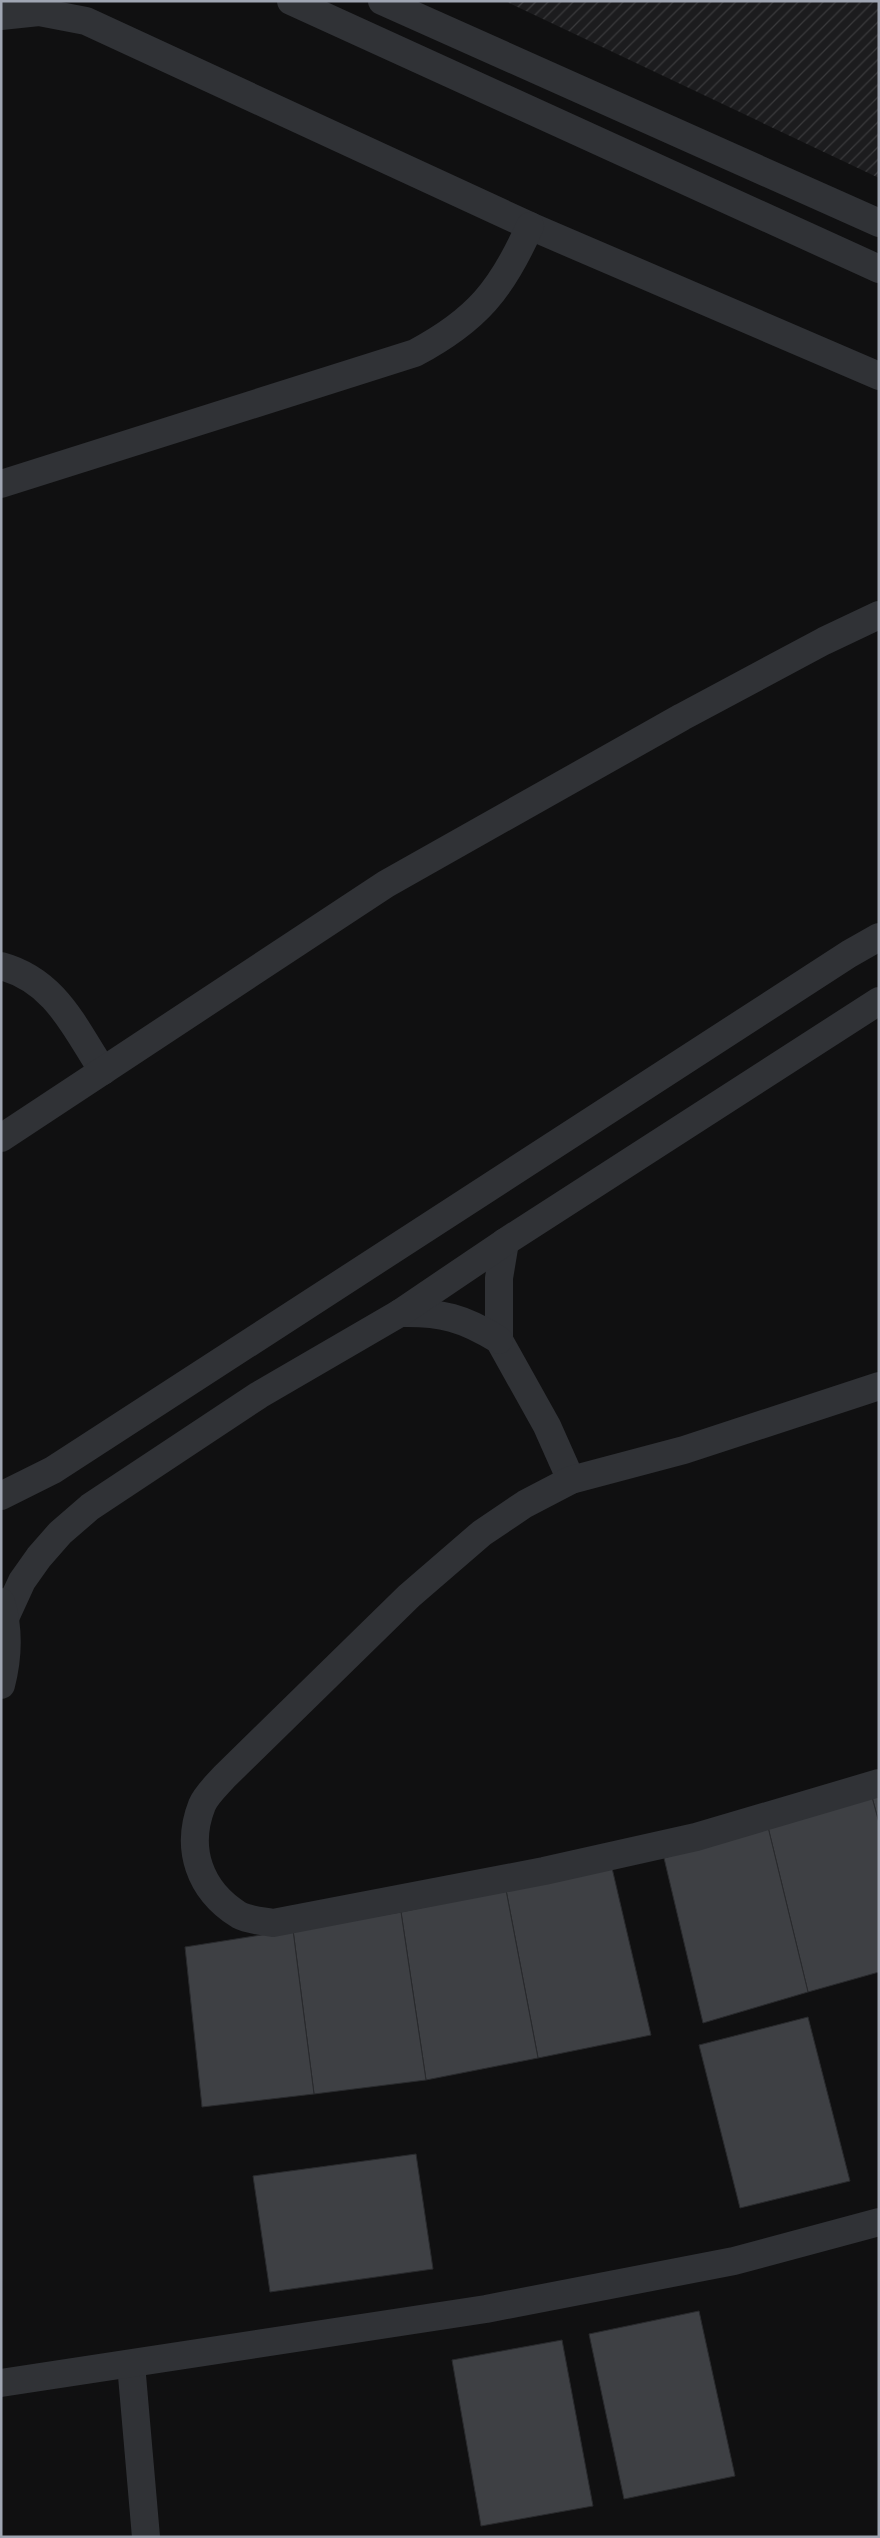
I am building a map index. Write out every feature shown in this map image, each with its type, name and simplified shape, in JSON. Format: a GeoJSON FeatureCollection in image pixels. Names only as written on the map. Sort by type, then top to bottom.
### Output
{"type":"FeatureCollection","features":[{"type":"Feature","properties":{"kind":"street"},"geometry":{"type":"LineString","coordinates":[[291,1],[879,269]]}},
{"type":"Feature","properties":{"kind":"street"},"geometry":{"type":"LineString","coordinates":[[382,1],[879,223]]}},
{"type":"Feature","properties":{"kind":"street"},"geometry":{"type":"LineString","coordinates":[[1,16],[40,12],[86,21],[530,226],[879,376]]}},
{"type":"Feature","properties":{"kind":"street"},"geometry":{"type":"LineString","coordinates":[[1,484],[415,353],[446,337],[472,316],[495,291],[514,263],[530,226]]}},
{"type":"Feature","properties":{"kind":"street"},"geometry":{"type":"LineString","coordinates":[[1,1138],[386,884],[682,717],[824,641],[879,615]]}},
{"type":"Feature","properties":{"kind":"street"},"geometry":{"type":"LineString","coordinates":[[1,1496],[53,1470],[841,959],[879,937]]}},
{"type":"Feature","properties":{"kind":"street"},"geometry":{"type":"LineString","coordinates":[[1,966],[20,972],[44,987],[63,1009],[103,1071]]}},
{"type":"Feature","properties":{"kind":"street"},"geometry":{"type":"LineString","coordinates":[[1,1685],[6,1664],[3,1610],[39,1557],[60,1533],[90,1507],[259,1395],[400,1313],[505,1242],[879,1001]]}},
{"type":"Feature","properties":{"kind":"street"},"geometry":{"type":"LineString","coordinates":[[498,1340],[499,1278],[505,1242]]}},
{"type":"Feature","properties":{"kind":"street"},"geometry":{"type":"LineString","coordinates":[[400,1313],[425,1312],[449,1316],[475,1325],[498,1340],[547,1426],[571,1480]]}},
{"type":"Feature","properties":{"kind":"street"},"geometry":{"type":"LineString","coordinates":[[879,1386],[684,1450],[571,1480],[525,1504],[482,1533],[409,1596],[224,1777],[203,1803],[194,1834],[198,1868],[214,1896],[240,1916],[273,1924],[544,1871],[696,1837],[879,1783]]}},
{"type":"Feature","properties":{"kind":"street"},"geometry":{"type":"LineString","coordinates":[[1,2383],[505,2305],[734,2261],[879,2222]]}},
{"type":"Feature","properties":{"kind":"street"},"geometry":{"type":"LineString","coordinates":[[131,2364],[146,2537]]}},
{"type":"Feature","properties":{"kind":"shaded area"},"geometry":{"type":"Polygon","coordinates":[[[505,1],[879,1],[879,178],[505,1]]]}},
{"type":"Feature","properties":{"kind":"building"},"geometry":{"type":"Polygon","coordinates":[[[879,1795],[879,1823],[872,1797],[879,1795]]]}},
{"type":"Feature","properties":{"kind":"building"},"geometry":{"type":"Polygon","coordinates":[[[872,1797],[879,1823],[879,1972],[808,1992],[768,1827],[872,1797]]]}},
{"type":"Feature","properties":{"kind":"building"},"geometry":{"type":"Polygon","coordinates":[[[768,1827],[808,1992],[703,2023],[664,1858],[768,1827]]]}},
{"type":"Feature","properties":{"kind":"building"},"geometry":{"type":"Polygon","coordinates":[[[612,1868],[651,2035],[538,2058],[506,1890],[612,1868]]]}},
{"type":"Feature","properties":{"kind":"building"},"geometry":{"type":"Polygon","coordinates":[[[506,1890],[538,2058],[426,2080],[401,1912],[506,1890]]]}},
{"type":"Feature","properties":{"kind":"building"},"geometry":{"type":"Polygon","coordinates":[[[401,1912],[426,2080],[314,2094],[293,1930],[401,1912]]]}},
{"type":"Feature","properties":{"kind":"building"},"geometry":{"type":"Polygon","coordinates":[[[293,1930],[314,2094],[202,2107],[185,1947],[293,1930]]]}},
{"type":"Feature","properties":{"kind":"building"},"geometry":{"type":"Polygon","coordinates":[[[808,2017],[850,2181],[740,2208],[699,2045],[808,2017]]]}},
{"type":"Feature","properties":{"kind":"building"},"geometry":{"type":"Polygon","coordinates":[[[416,2154],[433,2269],[270,2292],[253,2176],[416,2154]]]}},
{"type":"Feature","properties":{"kind":"building"},"geometry":{"type":"Polygon","coordinates":[[[699,2311],[735,2476],[624,2499],[589,2334],[699,2311]]]}},
{"type":"Feature","properties":{"kind":"building"},"geometry":{"type":"Polygon","coordinates":[[[562,2340],[593,2506],[481,2526],[452,2360],[562,2340]]]}}]}
